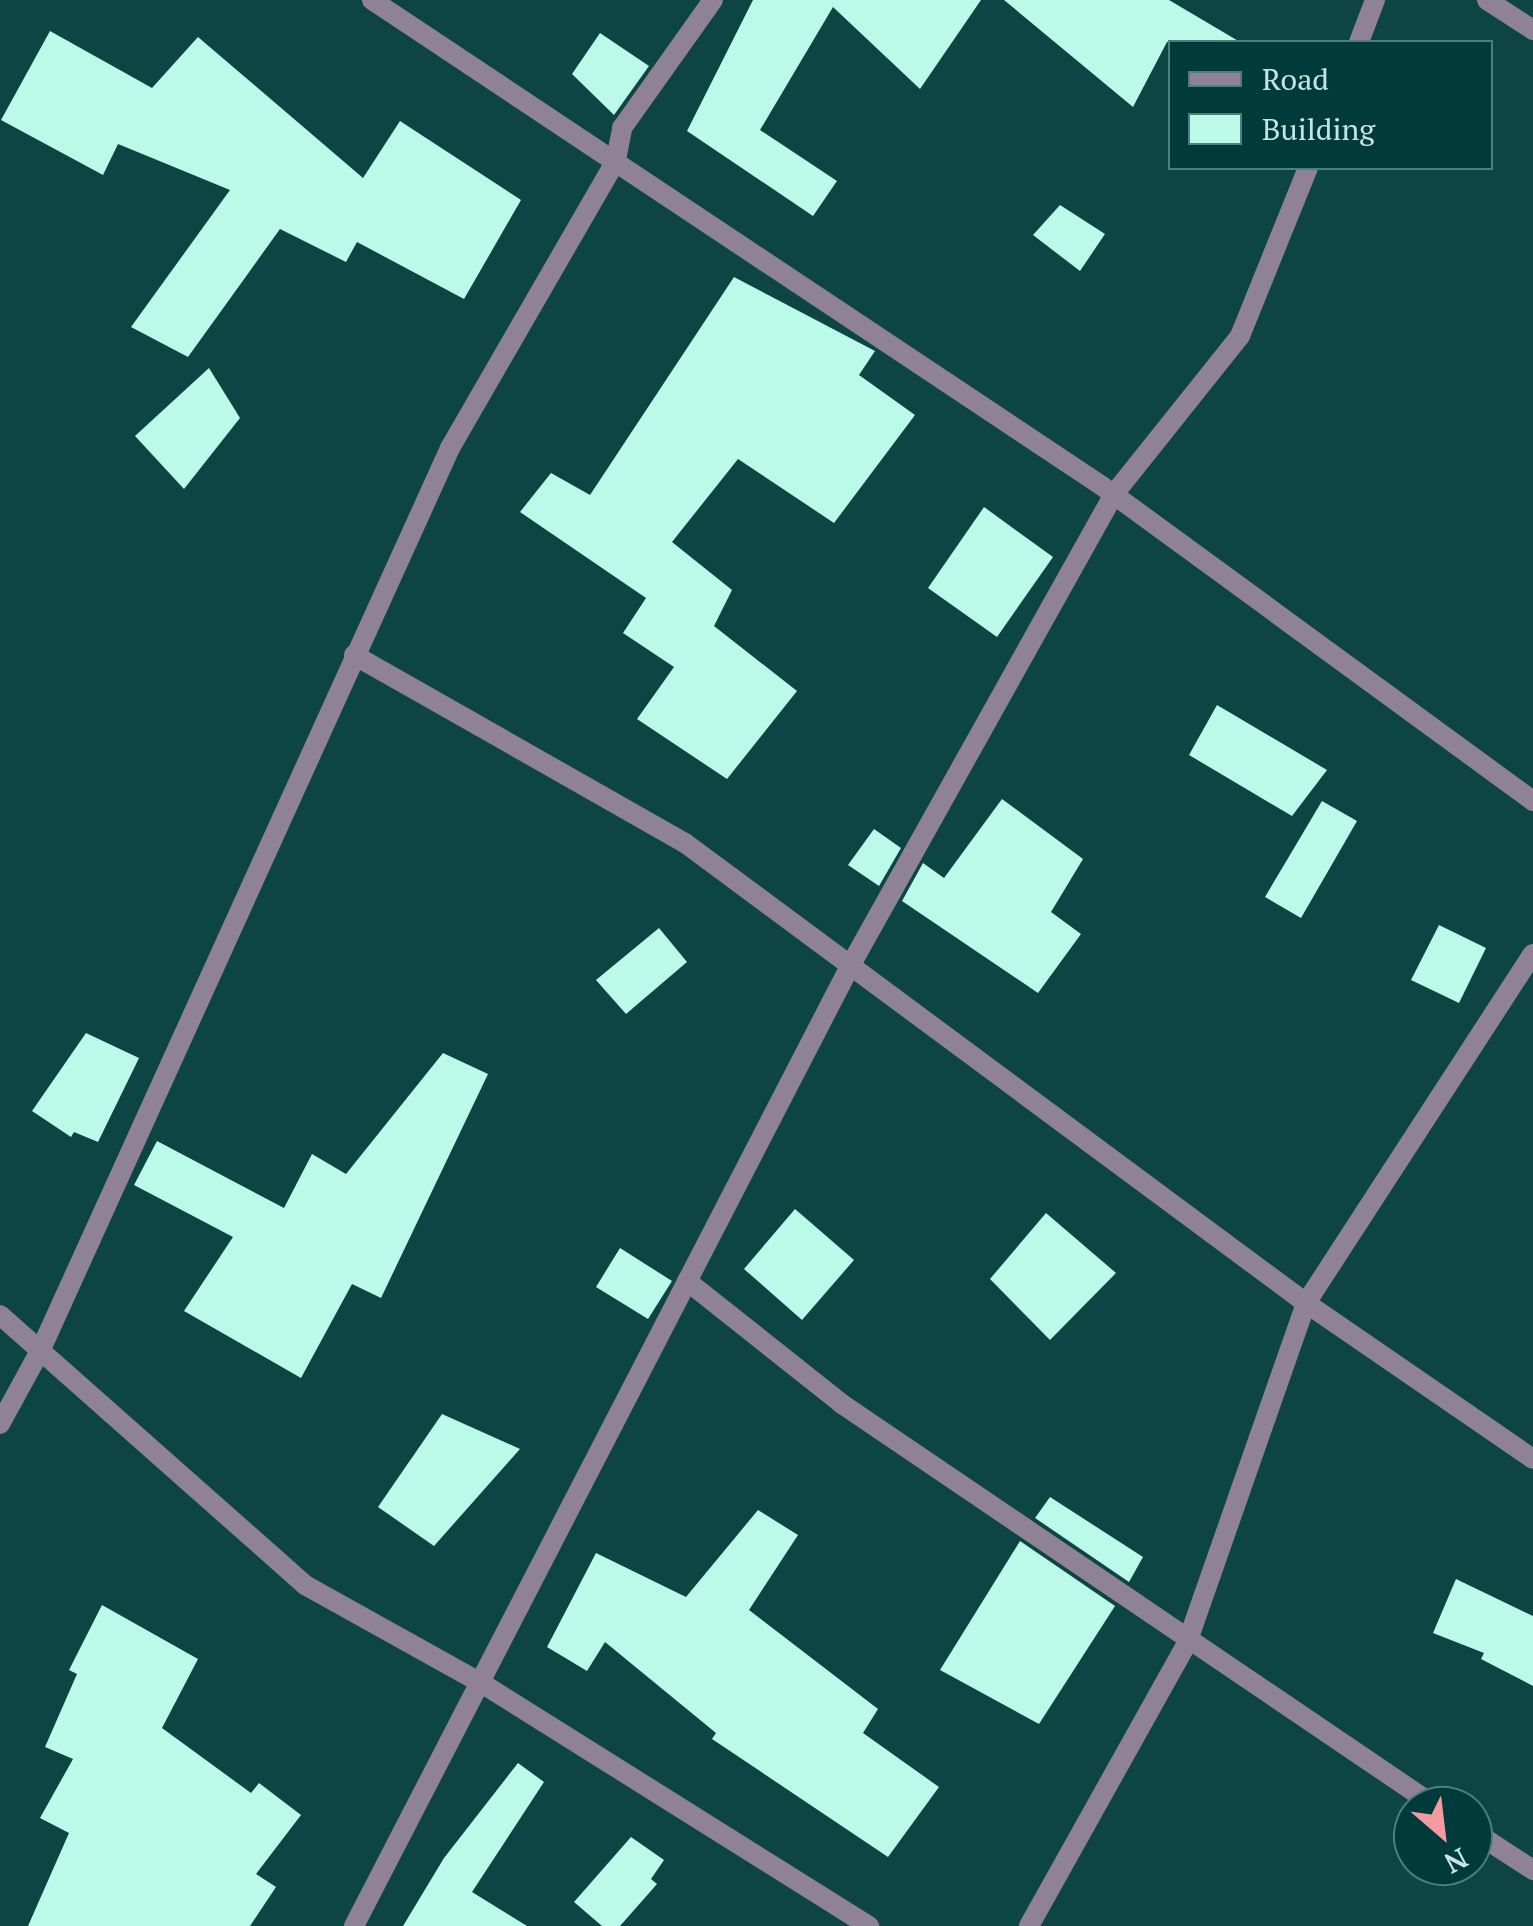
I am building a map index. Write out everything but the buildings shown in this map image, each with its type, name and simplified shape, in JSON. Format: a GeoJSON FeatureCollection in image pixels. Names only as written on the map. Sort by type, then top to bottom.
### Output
{"type":"FeatureCollection","features":[{"type":"Feature","properties":{"kind":"street"},"geometry":{"type":"LineString","coordinates":[[372,0],[1114,494],[1533,801]]}},
{"type":"Feature","properties":{"kind":"street"},"geometry":{"type":"LineString","coordinates":[[0,1424],[41,1349],[450,448],[616,160],[622,128],[713,0]]}},
{"type":"Feature","properties":{"kind":"street"},"geometry":{"type":"LineString","coordinates":[[1360,40],[1375,0]]}},
{"type":"Feature","properties":{"kind":"street"},"geometry":{"type":"LineString","coordinates":[[1487,0],[1533,30]]}},
{"type":"Feature","properties":{"kind":"street"},"geometry":{"type":"LineString","coordinates":[[354,1926],[483,1684],[850,968],[1114,494],[1240,336],[1307,170]]}},
{"type":"Feature","properties":{"kind":"street"},"geometry":{"type":"LineString","coordinates":[[354,656],[685,843],[1306,1303],[1533,1459]]}},
{"type":"Feature","properties":{"kind":"street"},"geometry":{"type":"LineString","coordinates":[[1029,1926],[1187,1644],[1306,1303],[1533,954]]}},
{"type":"Feature","properties":{"kind":"street"},"geometry":{"type":"LineString","coordinates":[[687,1281],[842,1404],[1187,1644],[1404,1786]]}},
{"type":"Feature","properties":{"kind":"street"},"geometry":{"type":"LineString","coordinates":[[0,1314],[305,1585],[483,1684],[869,1926]]}},
{"type":"Feature","properties":{"kind":"street"},"geometry":{"type":"LineString","coordinates":[[1493,1844],[1533,1870]]}}]}
